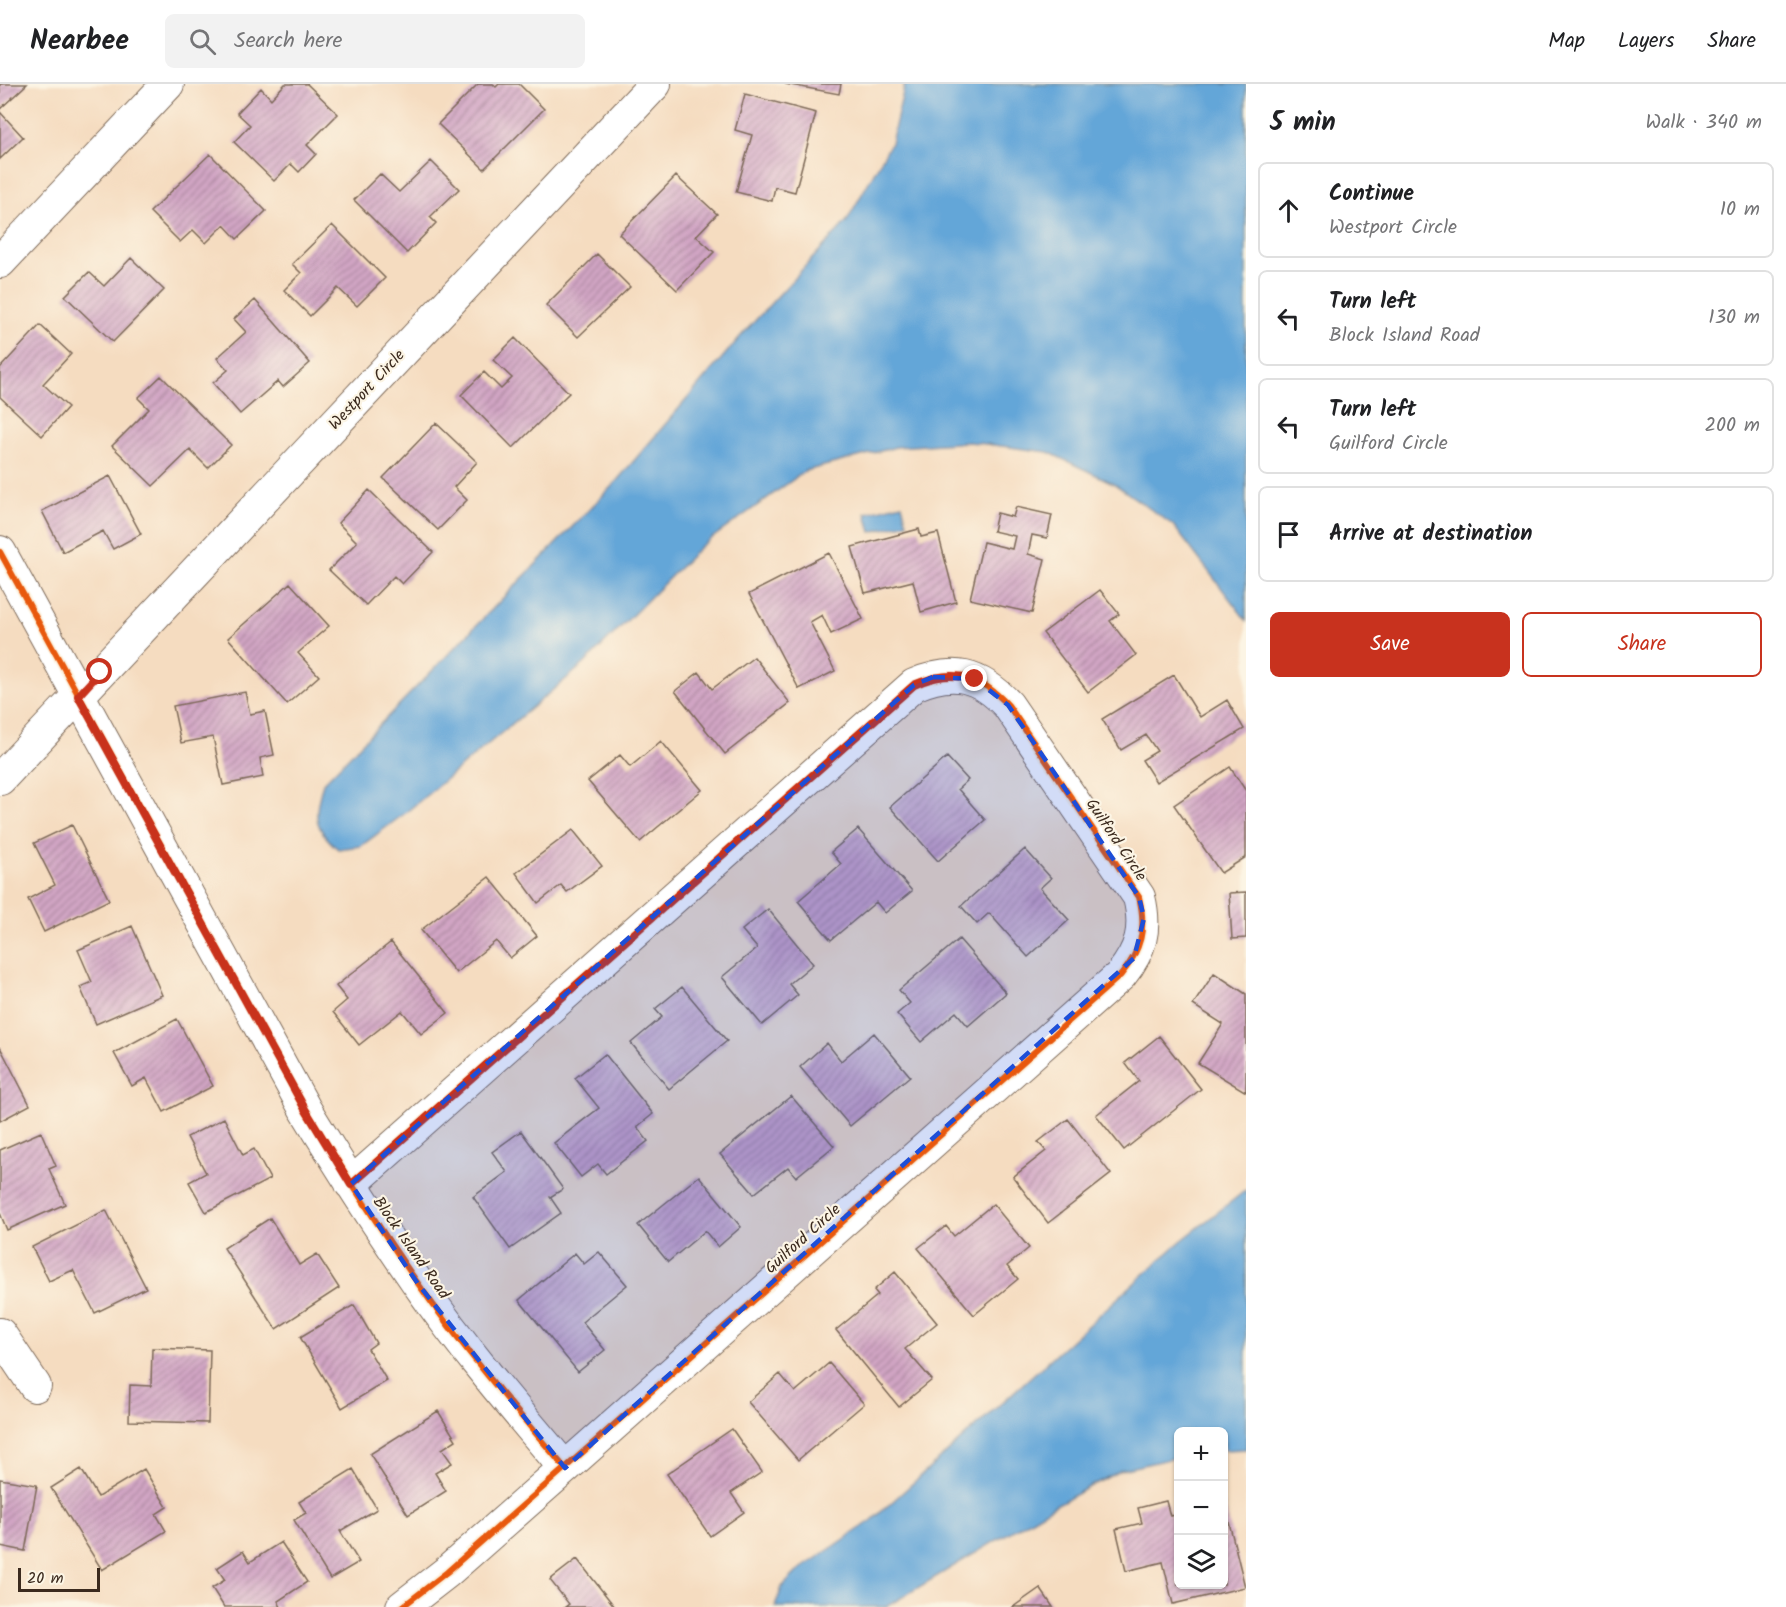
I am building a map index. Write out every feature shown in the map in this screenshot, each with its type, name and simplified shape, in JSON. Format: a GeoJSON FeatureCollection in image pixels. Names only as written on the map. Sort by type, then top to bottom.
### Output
{"type":"FeatureCollection","features":[{"type":"Feature","properties":{"kind":"street"},"geometry":{"type":"LineString","coordinates":[[0,262],[168,84]]}},
{"type":"Feature","properties":{"kind":"street","name":"Westport Circle"},"geometry":{"type":"LineString","coordinates":[[0,779],[655,84]]}},
{"type":"Feature","properties":{"kind":"street","name":"Block Island Road"},"geometry":{"type":"LineString","coordinates":[[0,552],[305,1109],[351,1185],[438,1310],[491,1380],[565,1468]]}},
{"type":"Feature","properties":{"kind":"street","name":"Guilford Circle"},"geometry":{"type":"LineString","coordinates":[[351,1185],[914,685],[933,677],[954,675],[975,679],[994,689],[1008,705],[1139,897],[1144,918],[1142,939],[1134,958],[1121,975],[447,1572],[402,1607]]}},
{"type":"Feature","properties":{"kind":"street"},"geometry":{"type":"LineString","coordinates":[[0,1334],[35,1386]]}},
{"type":"Feature","properties":{"kind":"highlighted area"},"geometry":{"type":"Polygon","coordinates":[[[933,677],[975,679],[1008,705],[1139,897],[1144,918],[1134,958],[565,1468],[418,1284],[351,1184],[914,685],[933,677]]]}},
{"type":"Feature","properties":{"kind":"water"},"geometry":{"type":"Polygon","coordinates":[[[905,84],[1246,84],[1246,620],[1173,525],[1113,483],[1048,452],[970,442],[896,447],[805,471],[701,546],[584,664],[404,814],[361,846],[338,849],[323,834],[317,820],[323,783],[614,484],[741,336],[846,222],[891,143],[905,84]]]}},
{"type":"Feature","properties":{"kind":"water"},"geometry":{"type":"Polygon","coordinates":[[[902,504],[907,523],[871,532],[866,513],[902,504]]]}},
{"type":"Feature","properties":{"kind":"water"},"geometry":{"type":"Polygon","coordinates":[[[1246,1190],[1246,1449],[1228,1450],[1228,1427],[1174,1427],[1174,1458],[1121,1470],[1050,1508],[886,1607],[775,1607],[782,1587],[799,1570],[871,1521],[1181,1241],[1246,1190]]]}},
{"type":"Feature","properties":{"kind":"building"},"geometry":{"type":"Polygon","coordinates":[[[0,84],[27,84],[0,109],[0,84]]]}},
{"type":"Feature","properties":{"kind":"building"},"geometry":{"type":"Polygon","coordinates":[[[285,84],[307,84],[338,114],[307,145],[316,154],[299,172],[291,164],[274,181],[234,142],[250,125],[237,113],[261,88],[271,99],[285,84]]]}},
{"type":"Feature","properties":{"kind":"building"},"geometry":{"type":"Polygon","coordinates":[[[478,84],[493,84],[496,87],[499,84],[519,84],[544,109],[484,169],[438,124],[478,84]]]}},
{"type":"Feature","properties":{"kind":"building"},"geometry":{"type":"Polygon","coordinates":[[[785,84],[841,84],[839,94],[785,84]]]}},
{"type":"Feature","properties":{"kind":"building"},"geometry":{"type":"Polygon","coordinates":[[[745,94],[816,113],[795,192],[775,187],[772,201],[736,192],[752,135],[735,130],[745,94]]]}},
{"type":"Feature","properties":{"kind":"building"},"geometry":{"type":"Polygon","coordinates":[[[0,112],[23,137],[0,159],[0,112]]]}},
{"type":"Feature","properties":{"kind":"building"},"geometry":{"type":"Polygon","coordinates":[[[210,154],[266,211],[237,239],[224,225],[206,243],[193,230],[180,242],[150,212],[210,154]]]}},
{"type":"Feature","properties":{"kind":"building"},"geometry":{"type":"Polygon","coordinates":[[[431,161],[459,189],[430,217],[436,223],[407,253],[354,200],[380,174],[399,192],[431,161]]]}},
{"type":"Feature","properties":{"kind":"building"},"geometry":{"type":"Polygon","coordinates":[[[676,176],[717,214],[696,236],[714,252],[677,290],[619,234],[676,176]]]}},
{"type":"Feature","properties":{"kind":"building"},"geometry":{"type":"Polygon","coordinates":[[[332,225],[385,278],[357,306],[338,288],[310,316],[284,290],[301,273],[292,264],[332,225]]]}},
{"type":"Feature","properties":{"kind":"building"},"geometry":{"type":"Polygon","coordinates":[[[597,254],[630,287],[578,337],[546,305],[597,254]]]}},
{"type":"Feature","properties":{"kind":"building"},"geometry":{"type":"Polygon","coordinates":[[[131,258],[164,290],[113,342],[65,296],[89,272],[104,286],[131,258]]]}},
{"type":"Feature","properties":{"kind":"building"},"geometry":{"type":"Polygon","coordinates":[[[255,300],[310,363],[283,387],[278,381],[240,414],[213,383],[228,370],[217,358],[246,332],[234,319],[255,300]]]}},
{"type":"Feature","properties":{"kind":"building"},"geometry":{"type":"Polygon","coordinates":[[[40,325],[71,354],[43,384],[68,407],[42,436],[0,397],[0,368],[40,325]]]}},
{"type":"Feature","properties":{"kind":"building"},"geometry":{"type":"Polygon","coordinates":[[[515,338],[569,393],[513,448],[461,395],[484,372],[501,389],[512,378],[493,360],[515,338]]]}},
{"type":"Feature","properties":{"kind":"building"},"geometry":{"type":"Polygon","coordinates":[[[161,376],[231,445],[208,468],[190,450],[153,486],[112,446],[149,409],[138,398],[161,376]]]}},
{"type":"Feature","properties":{"kind":"building"},"geometry":{"type":"Polygon","coordinates":[[[436,423],[477,462],[454,487],[467,500],[438,530],[383,478],[436,423]]]}},
{"type":"Feature","properties":{"kind":"building"},"geometry":{"type":"Polygon","coordinates":[[[110,476],[141,534],[113,549],[103,531],[63,552],[42,511],[110,476]]]}},
{"type":"Feature","properties":{"kind":"building"},"geometry":{"type":"Polygon","coordinates":[[[369,490],[433,552],[402,584],[394,576],[366,605],[329,570],[357,542],[338,523],[369,490]]]}},
{"type":"Feature","properties":{"kind":"building"},"geometry":{"type":"Polygon","coordinates":[[[1016,507],[1052,515],[1047,538],[1032,535],[1028,554],[1045,559],[1032,613],[970,599],[983,542],[1012,549],[1015,536],[993,531],[997,513],[1013,517],[1016,507]]]}},
{"type":"Feature","properties":{"kind":"building"},"geometry":{"type":"Polygon","coordinates":[[[919,529],[921,537],[938,533],[956,602],[921,612],[913,581],[865,593],[852,547],[919,529]]]}},
{"type":"Feature","properties":{"kind":"building"},"geometry":{"type":"Polygon","coordinates":[[[829,553],[863,619],[831,634],[822,615],[810,622],[835,671],[799,689],[749,594],[829,553]]]}},
{"type":"Feature","properties":{"kind":"building"},"geometry":{"type":"Polygon","coordinates":[[[290,583],[329,626],[298,653],[319,676],[287,704],[228,638],[290,583]]]}},
{"type":"Feature","properties":{"kind":"building"},"geometry":{"type":"Polygon","coordinates":[[[1100,590],[1119,614],[1110,621],[1136,655],[1088,692],[1043,633],[1100,590]]]}},
{"type":"Feature","properties":{"kind":"building"},"geometry":{"type":"Polygon","coordinates":[[[754,657],[790,703],[725,754],[675,691],[699,672],[712,689],[754,657]]]}},
{"type":"Feature","properties":{"kind":"building"},"geometry":{"type":"Polygon","coordinates":[[[1174,675],[1200,717],[1227,700],[1244,729],[1156,782],[1142,760],[1157,751],[1146,735],[1121,750],[1102,719],[1174,675]]]}},
{"type":"Feature","properties":{"kind":"building"},"geometry":{"type":"Polygon","coordinates":[[[245,692],[250,714],[265,711],[274,755],[260,758],[263,777],[223,785],[213,737],[181,743],[173,706],[245,692]]]}},
{"type":"Feature","properties":{"kind":"building"},"geometry":{"type":"Polygon","coordinates":[[[661,741],[702,790],[640,842],[588,781],[620,755],[630,767],[661,741]]]}},
{"type":"Feature","properties":{"kind":"building"},"geometry":{"type":"Polygon","coordinates":[[[947,757],[968,780],[958,789],[985,820],[938,861],[890,807],[947,757]]]}},
{"type":"Feature","properties":{"kind":"building"},"geometry":{"type":"Polygon","coordinates":[[[1230,767],[1246,791],[1246,857],[1221,873],[1174,805],[1230,767]]]}},
{"type":"Feature","properties":{"kind":"building"},"geometry":{"type":"Polygon","coordinates":[[[72,825],[109,900],[44,932],[28,899],[55,885],[34,843],[72,825]]]}},
{"type":"Feature","properties":{"kind":"building"},"geometry":{"type":"Polygon","coordinates":[[[858,829],[912,891],[885,913],[876,902],[831,940],[798,901],[841,864],[831,852],[858,829]]]}},
{"type":"Feature","properties":{"kind":"building"},"geometry":{"type":"Polygon","coordinates":[[[573,830],[602,866],[567,892],[561,885],[538,903],[516,873],[573,830]]]}},
{"type":"Feature","properties":{"kind":"building"},"geometry":{"type":"Polygon","coordinates":[[[1025,849],[1051,878],[1040,888],[1069,920],[1028,957],[989,913],[977,924],[961,906],[1025,849]]]}},
{"type":"Feature","properties":{"kind":"building"},"geometry":{"type":"Polygon","coordinates":[[[489,877],[537,936],[510,958],[496,941],[456,973],[421,930],[489,877]]]}},
{"type":"Feature","properties":{"kind":"building"},"geometry":{"type":"Polygon","coordinates":[[[1246,892],[1246,938],[1232,939],[1229,893],[1246,892]]]}},
{"type":"Feature","properties":{"kind":"building"},"geometry":{"type":"Polygon","coordinates":[[[768,909],[813,964],[789,984],[798,995],[762,1025],[722,977],[757,948],[742,930],[768,909]]]}},
{"type":"Feature","properties":{"kind":"building"},"geometry":{"type":"Polygon","coordinates":[[[132,926],[162,995],[96,1024],[80,987],[92,982],[78,950],[132,926]]]}},
{"type":"Feature","properties":{"kind":"building"},"geometry":{"type":"Polygon","coordinates":[[[959,939],[1006,993],[968,1026],[956,1012],[921,1042],[897,1014],[910,1003],[899,990],[959,939]]]}},
{"type":"Feature","properties":{"kind":"building"},"geometry":{"type":"Polygon","coordinates":[[[391,942],[448,1013],[421,1034],[402,1011],[359,1045],[333,1012],[347,1000],[336,986],[391,942]]]}},
{"type":"Feature","properties":{"kind":"building"},"geometry":{"type":"Polygon","coordinates":[[[1214,973],[1246,994],[1246,1092],[1198,1063],[1223,1024],[1193,1005],[1214,973]]]}},
{"type":"Feature","properties":{"kind":"building"},"geometry":{"type":"Polygon","coordinates":[[[682,987],[727,1041],[669,1089],[631,1043],[662,1017],[655,1009],[682,987]]]}},
{"type":"Feature","properties":{"kind":"building"},"geometry":{"type":"Polygon","coordinates":[[[177,1019],[213,1086],[164,1112],[146,1078],[132,1086],[114,1053],[177,1019]]]}},
{"type":"Feature","properties":{"kind":"building"},"geometry":{"type":"Polygon","coordinates":[[[874,1033],[910,1076],[850,1126],[800,1067],[827,1043],[841,1061],[874,1033]]]}},
{"type":"Feature","properties":{"kind":"building"},"geometry":{"type":"Polygon","coordinates":[[[1159,1036],[1201,1089],[1124,1150],[1096,1115],[1139,1081],[1125,1063],[1159,1036]]]}},
{"type":"Feature","properties":{"kind":"building"},"geometry":{"type":"Polygon","coordinates":[[[0,1047],[30,1105],[0,1121],[0,1047]]]}},
{"type":"Feature","properties":{"kind":"building"},"geometry":{"type":"Polygon","coordinates":[[[605,1054],[653,1114],[637,1127],[648,1141],[606,1174],[598,1164],[581,1177],[554,1143],[599,1108],[575,1078],[605,1054]]]}},
{"type":"Feature","properties":{"kind":"building"},"geometry":{"type":"Polygon","coordinates":[[[791,1096],[834,1146],[796,1177],[788,1167],[754,1194],[720,1154],[791,1096]]]}},
{"type":"Feature","properties":{"kind":"building"},"geometry":{"type":"Polygon","coordinates":[[[224,1118],[243,1155],[254,1149],[270,1179],[206,1212],[189,1182],[206,1173],[187,1137],[224,1118]]]}},
{"type":"Feature","properties":{"kind":"building"},"geometry":{"type":"Polygon","coordinates":[[[1068,1119],[1111,1174],[1048,1223],[1013,1177],[1046,1151],[1038,1142],[1068,1119]]]}},
{"type":"Feature","properties":{"kind":"building"},"geometry":{"type":"Polygon","coordinates":[[[521,1131],[563,1189],[550,1197],[561,1213],[510,1249],[473,1197],[507,1172],[492,1152],[521,1131]]]}},
{"type":"Feature","properties":{"kind":"building"},"geometry":{"type":"Polygon","coordinates":[[[41,1132],[56,1166],[49,1169],[65,1204],[7,1230],[0,1213],[0,1150],[41,1132]]]}},
{"type":"Feature","properties":{"kind":"building"},"geometry":{"type":"Polygon","coordinates":[[[699,1176],[741,1227],[718,1247],[705,1231],[668,1262],[638,1225],[699,1176]]]}},
{"type":"Feature","properties":{"kind":"building"},"geometry":{"type":"Polygon","coordinates":[[[993,1204],[1029,1248],[1007,1266],[1018,1279],[974,1315],[918,1248],[946,1226],[954,1236],[993,1204]]]}},
{"type":"Feature","properties":{"kind":"building"},"geometry":{"type":"Polygon","coordinates":[[[106,1210],[146,1288],[95,1313],[73,1270],[49,1281],[32,1247],[106,1210]]]}},
{"type":"Feature","properties":{"kind":"building"},"geometry":{"type":"Polygon","coordinates":[[[270,1218],[299,1265],[317,1254],[339,1288],[276,1329],[224,1248],[270,1218]]]}},
{"type":"Feature","properties":{"kind":"building"},"geometry":{"type":"Polygon","coordinates":[[[599,1252],[627,1285],[582,1322],[605,1350],[578,1372],[519,1300],[575,1253],[584,1264],[599,1252]]]}},
{"type":"Feature","properties":{"kind":"building"},"geometry":{"type":"Polygon","coordinates":[[[895,1272],[937,1323],[905,1349],[932,1380],[899,1407],[836,1330],[878,1295],[874,1290],[895,1272]]]}},
{"type":"Feature","properties":{"kind":"building"},"geometry":{"type":"Polygon","coordinates":[[[354,1305],[376,1343],[368,1349],[387,1381],[342,1408],[300,1337],[354,1305]]]}},
{"type":"Feature","properties":{"kind":"building"},"geometry":{"type":"Polygon","coordinates":[[[152,1348],[210,1350],[208,1423],[129,1421],[130,1385],[151,1386],[152,1348]]]}},
{"type":"Feature","properties":{"kind":"building"},"geometry":{"type":"Polygon","coordinates":[[[829,1363],[864,1404],[798,1460],[748,1402],[780,1374],[795,1392],[829,1363]]]}},
{"type":"Feature","properties":{"kind":"building"},"geometry":{"type":"Polygon","coordinates":[[[438,1411],[456,1440],[442,1449],[452,1463],[435,1473],[446,1491],[408,1515],[370,1454],[438,1411]]]}},
{"type":"Feature","properties":{"kind":"building"},"geometry":{"type":"Polygon","coordinates":[[[732,1429],[762,1472],[731,1493],[744,1512],[710,1536],[667,1474],[732,1429]]]}},
{"type":"Feature","properties":{"kind":"building"},"geometry":{"type":"Polygon","coordinates":[[[81,1469],[98,1497],[144,1469],[167,1507],[156,1514],[166,1531],[102,1570],[51,1488],[81,1469]]]}},
{"type":"Feature","properties":{"kind":"building"},"geometry":{"type":"Polygon","coordinates":[[[353,1469],[377,1509],[340,1531],[359,1562],[330,1579],[294,1520],[306,1513],[299,1502],[353,1469]]]}},
{"type":"Feature","properties":{"kind":"building"},"geometry":{"type":"Polygon","coordinates":[[[0,1479],[37,1485],[25,1551],[0,1546],[0,1479]]]}},
{"type":"Feature","properties":{"kind":"building"},"geometry":{"type":"Polygon","coordinates":[[[1166,1501],[1170,1516],[1174,1515],[1174,1589],[1228,1589],[1228,1518],[1245,1587],[1173,1604],[1163,1562],[1126,1571],[1116,1529],[1142,1523],[1138,1508],[1166,1501]]]}},
{"type":"Feature","properties":{"kind":"building"},"geometry":{"type":"Polygon","coordinates":[[[281,1542],[307,1582],[278,1601],[281,1607],[224,1607],[212,1588],[225,1580],[217,1568],[243,1551],[250,1562],[281,1542]]]}},
{"type":"Feature","properties":{"kind":"building"},"geometry":{"type":"Polygon","coordinates":[[[577,1559],[615,1607],[565,1607],[569,1604],[550,1580],[577,1559]]]}},
{"type":"Feature","properties":{"kind":"building"},"geometry":{"type":"Polygon","coordinates":[[[1040,1588],[1053,1607],[1013,1607],[1040,1588]]]}},
{"type":"Feature","properties":{"kind":"cycle path"},"geometry":{"type":"LineString","coordinates":[[0,552],[305,1109],[402,1261],[434,1306],[489,1377],[565,1468]]}},
{"type":"Feature","properties":{"kind":"cycle path"},"geometry":{"type":"LineString","coordinates":[[351,1184],[914,685],[941,677],[965,677],[987,686],[1008,705],[1139,897],[1142,929],[1138,948],[1121,975],[447,1572],[402,1607]]}},
{"type":"Feature","properties":{"kind":"route"},"geometry":{"type":"LineString","coordinates":[[100,672],[78,696],[305,1109],[351,1185],[914,685],[933,677],[954,675],[975,679]]}}]}
